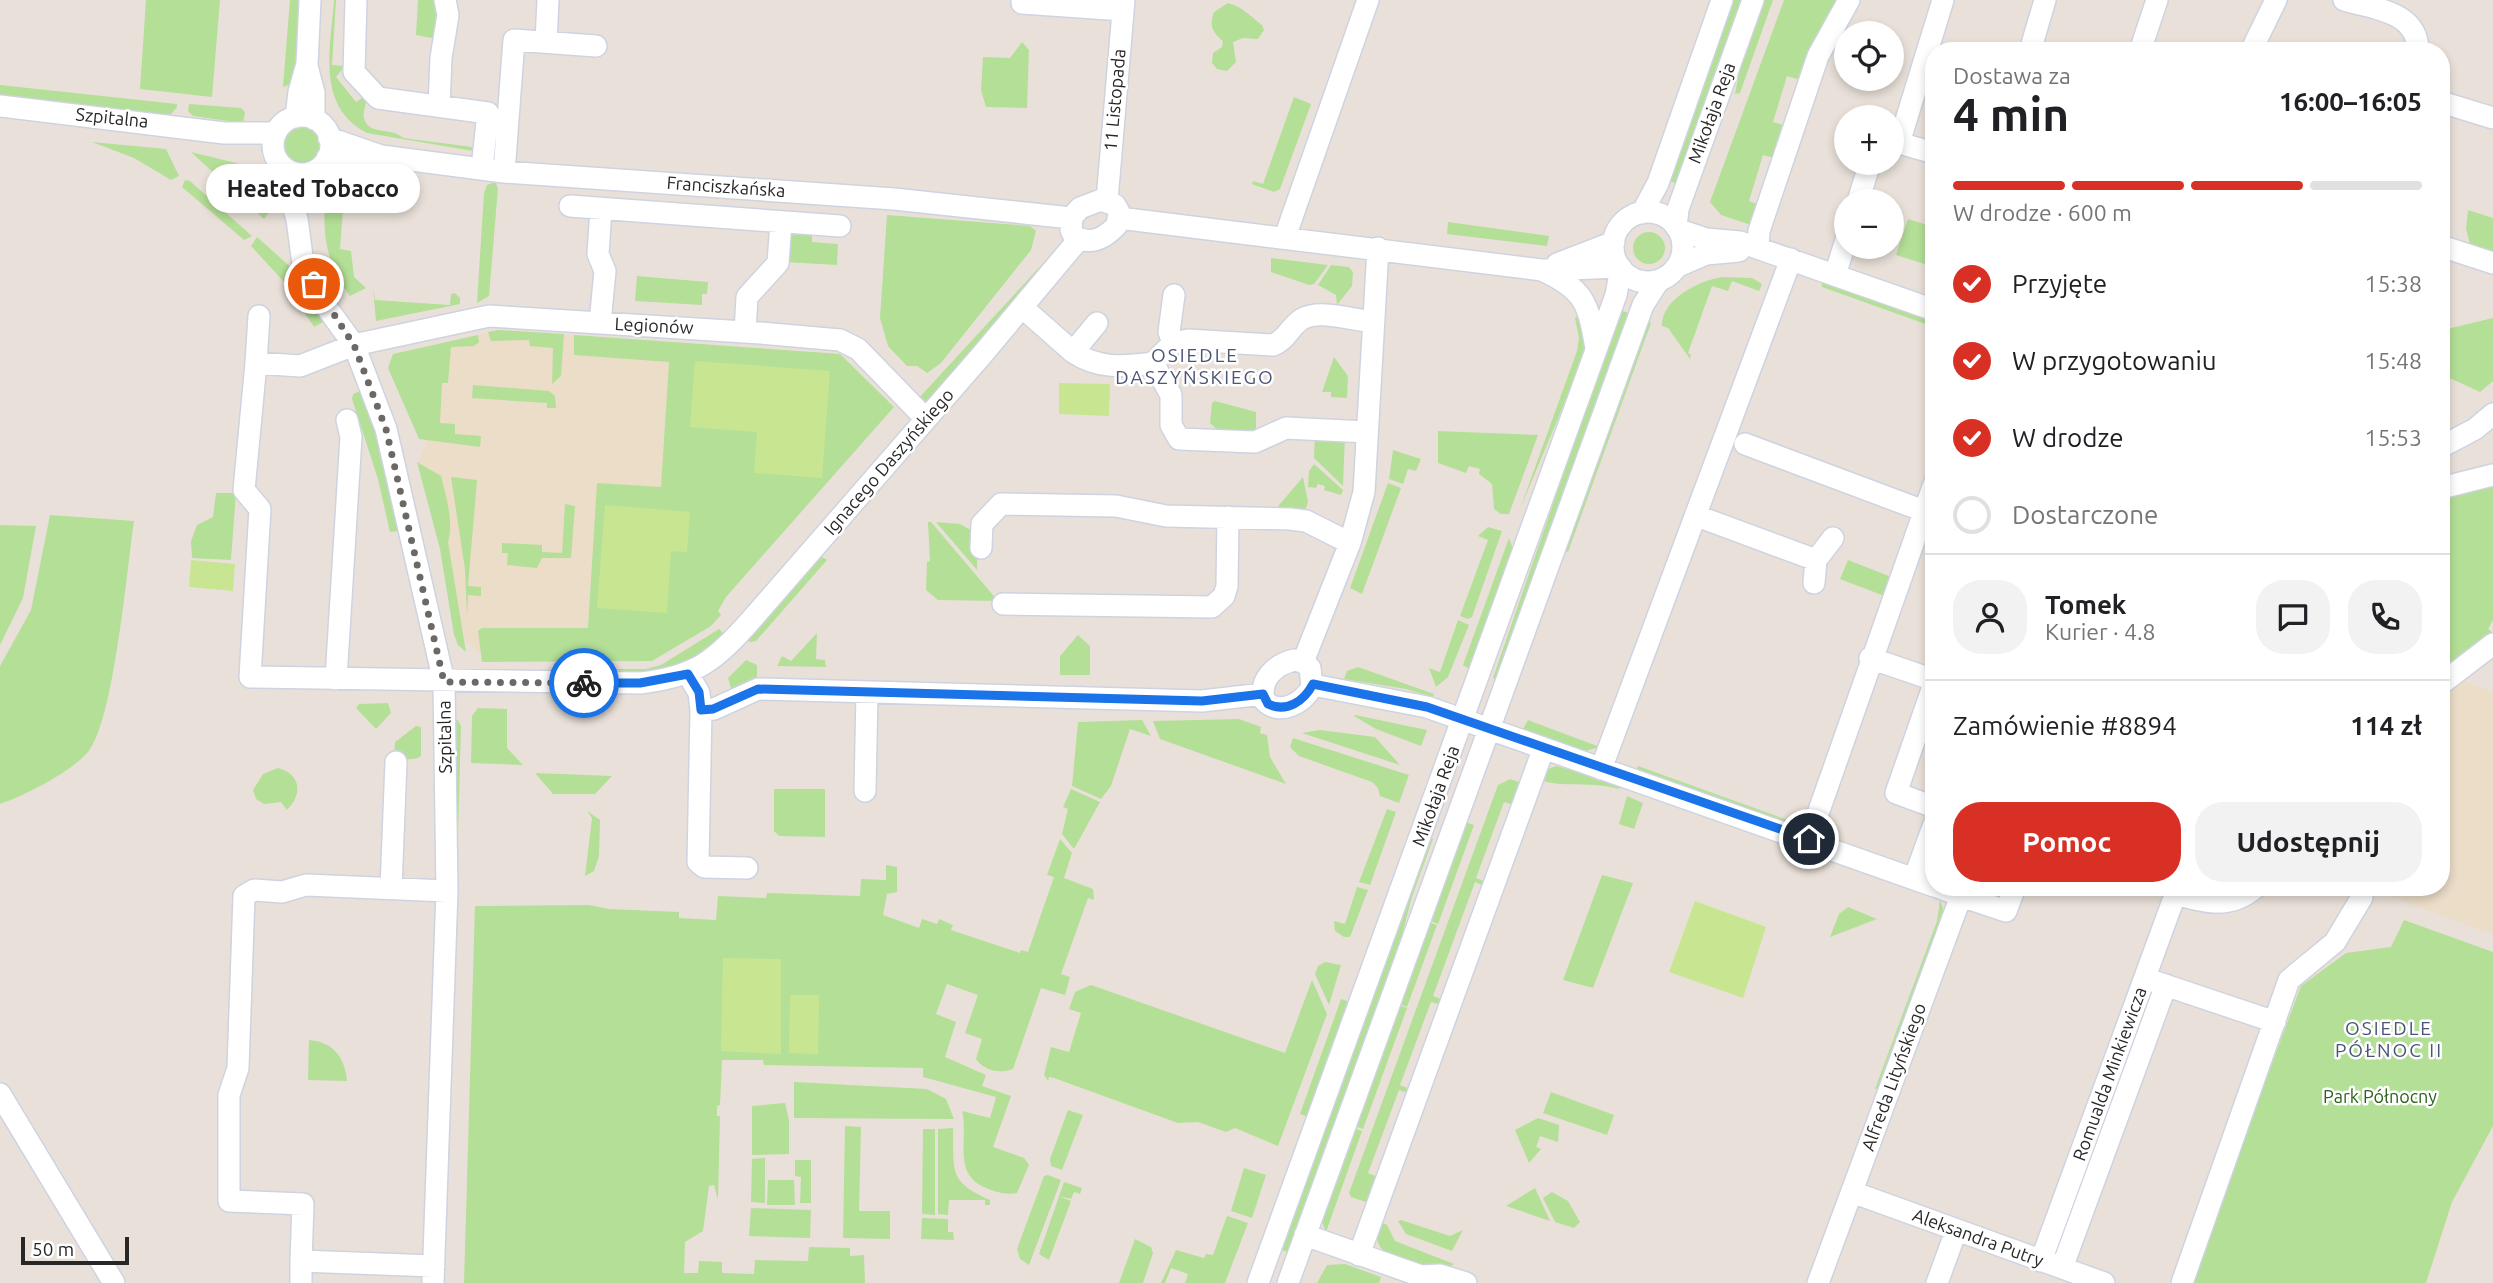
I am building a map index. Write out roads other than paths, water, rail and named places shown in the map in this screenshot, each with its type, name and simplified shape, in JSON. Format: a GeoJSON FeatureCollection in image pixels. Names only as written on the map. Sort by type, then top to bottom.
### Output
{"type":"FeatureCollection","features":[{"type":"Feature","properties":{"kind":"street"},"geometry":{"type":"LineString","coordinates":[[305,118],[281,125],[274,141],[276,158],[299,172],[328,148],[305,118],[299,92],[307,64],[310,0]]}},
{"type":"Feature","properties":{"kind":"street"},"geometry":{"type":"LineString","coordinates":[[356,0],[354,72],[378,98],[488,113],[482,168]]}},
{"type":"Feature","properties":{"kind":"street"},"geometry":{"type":"LineString","coordinates":[[439,106],[441,58],[448,15],[445,0]]}},
{"type":"Feature","properties":{"kind":"street"},"geometry":{"type":"LineString","coordinates":[[546,42],[548,0]]}},
{"type":"Feature","properties":{"kind":"street"},"geometry":{"type":"LineString","coordinates":[[1022,0],[1021,3],[1124,5]]}},
{"type":"Feature","properties":{"kind":"street"},"geometry":{"type":"LineString","coordinates":[[1285,237],[1368,0]]}},
{"type":"Feature","properties":{"kind":"street","name":"Mikołaja Reja"},"geometry":{"type":"LineString","coordinates":[[1642,213],[1658,183],[1722,0]]}},
{"type":"Feature","properties":{"kind":"street","name":"Mikołaja Reja"},"geometry":{"type":"LineString","coordinates":[[1678,228],[1683,192],[1752,0]]}},
{"type":"Feature","properties":{"kind":"street"},"geometry":{"type":"LineString","coordinates":[[1758,248],[1759,231],[1818,56],[1849,0]]}},
{"type":"Feature","properties":{"kind":"street"},"geometry":{"type":"LineString","coordinates":[[1929,42],[1943,0]]}},
{"type":"Feature","properties":{"kind":"street"},"geometry":{"type":"LineString","coordinates":[[2033,42],[2045,0]]}},
{"type":"Feature","properties":{"kind":"street"},"geometry":{"type":"LineString","coordinates":[[2143,42],[2157,0]]}},
{"type":"Feature","properties":{"kind":"street"},"geometry":{"type":"LineString","coordinates":[[2255,42],[2276,0]]}},
{"type":"Feature","properties":{"kind":"street"},"geometry":{"type":"LineString","coordinates":[[2344,0],[2398,8],[2415,32],[2417,42]]}},
{"type":"Feature","properties":{"kind":"street","name":"11 Listopada"},"geometry":{"type":"LineString","coordinates":[[1113,209],[1124,5]]}},
{"type":"Feature","properties":{"kind":"street"},"geometry":{"type":"LineString","coordinates":[[504,172],[514,40],[596,46]]}},
{"type":"Feature","properties":{"kind":"street"},"geometry":{"type":"LineString","coordinates":[[1904,118],[1925,54]]}},
{"type":"Feature","properties":{"kind":"street"},"geometry":{"type":"LineString","coordinates":[[2450,105],[2493,118]]}},
{"type":"Feature","properties":{"kind":"street","name":"Szpitalna"},"geometry":{"type":"LineString","coordinates":[[0,106],[224,133],[250,145],[274,141]]}},
{"type":"Feature","properties":{"kind":"street"},"geometry":{"type":"LineString","coordinates":[[1904,147],[1925,151]]}},
{"type":"Feature","properties":{"kind":"street","name":"Franciszkańska"},"geometry":{"type":"LineString","coordinates":[[328,148],[504,172],[894,199],[1071,218]]}},
{"type":"Feature","properties":{"kind":"street","name":"Szpitalna"},"geometry":{"type":"LineString","coordinates":[[299,172],[297,219],[303,264],[325,305],[354,345],[386,429],[444,682],[447,891],[433,1274]]}},
{"type":"Feature","properties":{"kind":"street"},"geometry":{"type":"LineString","coordinates":[[569,206],[840,226]]}},
{"type":"Feature","properties":{"kind":"street"},"geometry":{"type":"LineString","coordinates":[[1113,209],[1117,225],[1105,237],[1093,241],[1079,239],[1070,230],[1071,218],[1085,206],[1113,209],[1285,237],[1542,270],[1620,267],[1642,282],[1659,280],[1678,266],[1706,254],[1758,248]]}},
{"type":"Feature","properties":{"kind":"street"},"geometry":{"type":"LineString","coordinates":[[600,323],[605,271],[598,254],[601,209]]}},
{"type":"Feature","properties":{"kind":"street"},"geometry":{"type":"LineString","coordinates":[[1542,270],[1614,242],[1626,220],[1642,213],[1659,214],[1678,228],[1758,248],[1925,307]]}},
{"type":"Feature","properties":{"kind":"street"},"geometry":{"type":"LineString","coordinates":[[746,332],[747,297],[778,263],[781,222]]}},
{"type":"Feature","properties":{"kind":"street"},"geometry":{"type":"LineString","coordinates":[[1678,228],[1683,252],[1678,266]]}},
{"type":"Feature","properties":{"kind":"street","name":"Ignacego Daszyńskiego"},"geometry":{"type":"LineString","coordinates":[[256,363],[244,490],[260,509],[250,677],[640,683],[688,674],[715,657],[735,638],[1023,308],[1079,239]]}},
{"type":"Feature","properties":{"kind":"street"},"geometry":{"type":"LineString","coordinates":[[1614,242],[1620,267]]}},
{"type":"Feature","properties":{"kind":"street"},"geometry":{"type":"LineString","coordinates":[[1303,662],[1350,543],[1364,492],[1378,248]]}},
{"type":"Feature","properties":{"kind":"street"},"geometry":{"type":"LineString","coordinates":[[2450,249],[2493,262]]}},
{"type":"Feature","properties":{"kind":"street"},"geometry":{"type":"LineString","coordinates":[[1601,769],[1791,259]]}},
{"type":"Feature","properties":{"kind":"street"},"geometry":{"type":"LineString","coordinates":[[1835,275],[1840,259]]}},
{"type":"Feature","properties":{"kind":"street","name":"Mikołaja Reja"},"geometry":{"type":"LineString","coordinates":[[1258,1283],[1616,295],[1620,267]]}},
{"type":"Feature","properties":{"kind":"street"},"geometry":{"type":"LineString","coordinates":[[1542,270],[1573,287],[1584,298],[1596,348]]}},
{"type":"Feature","properties":{"kind":"street","name":"Mikołaja Reja"},"geometry":{"type":"LineString","coordinates":[[1288,1283],[1643,305],[1659,280]]}},
{"type":"Feature","properties":{"kind":"street"},"geometry":{"type":"LineString","coordinates":[[1172,343],[1169,332],[1174,295]]}},
{"type":"Feature","properties":{"kind":"street"},"geometry":{"type":"LineString","coordinates":[[1023,308],[1073,352],[1089,363],[1105,365],[1153,363],[1172,343],[1188,340],[1273,345],[1280,342],[1299,320],[1312,315],[1373,322]]}},
{"type":"Feature","properties":{"kind":"street"},"geometry":{"type":"LineString","coordinates":[[256,363],[259,316]]}},
{"type":"Feature","properties":{"kind":"street","name":"Legionów"},"geometry":{"type":"LineString","coordinates":[[256,363],[300,366],[354,345],[489,316],[746,332],[840,340],[858,349],[926,419]]}},
{"type":"Feature","properties":{"kind":"street"},"geometry":{"type":"LineString","coordinates":[[1073,352],[1097,323]]}},
{"type":"Feature","properties":{"kind":"street"},"geometry":{"type":"LineString","coordinates":[[1153,363],[1171,395],[1171,425],[1179,439],[1255,442],[1286,428],[1367,432]]}},
{"type":"Feature","properties":{"kind":"street"},"geometry":{"type":"LineString","coordinates":[[2450,442],[2475,429],[2493,414]]}},
{"type":"Feature","properties":{"kind":"street"},"geometry":{"type":"LineString","coordinates":[[335,679],[351,437],[348,420]]}},
{"type":"Feature","properties":{"kind":"street"},"geometry":{"type":"LineString","coordinates":[[1745,444],[1925,519]]}},
{"type":"Feature","properties":{"kind":"street"},"geometry":{"type":"LineString","coordinates":[[2450,486],[2493,475]]}},
{"type":"Feature","properties":{"kind":"street"},"geometry":{"type":"LineString","coordinates":[[981,548],[982,524],[1001,504],[1116,506],[1163,516],[1306,521],[1350,543]]}},
{"type":"Feature","properties":{"kind":"street"},"geometry":{"type":"LineString","coordinates":[[1697,516],[1816,560]]}},
{"type":"Feature","properties":{"kind":"street"},"geometry":{"type":"LineString","coordinates":[[1003,604],[1212,607],[1224,596],[1227,586],[1228,517]]}},
{"type":"Feature","properties":{"kind":"street"},"geometry":{"type":"LineString","coordinates":[[1809,839],[1870,658],[1925,521]]}},
{"type":"Feature","properties":{"kind":"street"},"geometry":{"type":"LineString","coordinates":[[1814,583],[1816,560],[1833,538]]}},
{"type":"Feature","properties":{"kind":"street"},"geometry":{"type":"LineString","coordinates":[[2450,677],[2493,644]]}},
{"type":"Feature","properties":{"kind":"street"},"geometry":{"type":"LineString","coordinates":[[1870,658],[1925,679]]}},
{"type":"Feature","properties":{"kind":"street"},"geometry":{"type":"LineString","coordinates":[[1287,662],[1303,662],[1312,671],[1313,684],[1302,699],[1283,708],[1268,704],[1263,694],[1265,682],[1275,669],[1287,662]]}},
{"type":"Feature","properties":{"kind":"street"},"geometry":{"type":"LineString","coordinates":[[688,674],[699,692],[701,710],[698,862],[704,867],[747,868]]}},
{"type":"Feature","properties":{"kind":"street"},"geometry":{"type":"LineString","coordinates":[[1313,684],[1398,699],[1464,720],[1543,750],[1809,839],[1925,883]]}},
{"type":"Feature","properties":{"kind":"street"},"geometry":{"type":"LineString","coordinates":[[701,710],[713,709],[758,689],[1202,701],[1263,694]]}},
{"type":"Feature","properties":{"kind":"street"},"geometry":{"type":"LineString","coordinates":[[865,791],[867,692]]}},
{"type":"Feature","properties":{"kind":"street"},"geometry":{"type":"LineString","coordinates":[[1925,708],[1896,793],[1925,804]]}},
{"type":"Feature","properties":{"kind":"street"},"geometry":{"type":"LineString","coordinates":[[1359,1255],[1543,750]]}},
{"type":"Feature","properties":{"kind":"street"},"geometry":{"type":"LineString","coordinates":[[391,888],[396,762]]}},
{"type":"Feature","properties":{"kind":"street"},"geometry":{"type":"LineString","coordinates":[[301,1283],[303,1204],[229,1201],[229,1095],[238,1068],[244,896],[254,891],[282,892],[306,885],[447,891]]}},
{"type":"Feature","properties":{"kind":"street","name":"Alfreda Lityńskiego"},"geometry":{"type":"LineString","coordinates":[[1818,1283],[1961,896]]}},
{"type":"Feature","properties":{"kind":"street"},"geometry":{"type":"LineString","coordinates":[[1964,896],[2006,911],[2012,896]]}},
{"type":"Feature","properties":{"kind":"street","name":"Romualda Minkiewicza"},"geometry":{"type":"LineString","coordinates":[[2041,1261],[2175,896]]}},
{"type":"Feature","properties":{"kind":"street"},"geometry":{"type":"LineString","coordinates":[[2191,896],[2214,904],[2242,896]]}},
{"type":"Feature","properties":{"kind":"street"},"geometry":{"type":"LineString","coordinates":[[2182,1283],[2289,981],[2335,942],[2362,897]]}},
{"type":"Feature","properties":{"kind":"street"},"geometry":{"type":"LineString","coordinates":[[2144,979],[2275,1022]]}},
{"type":"Feature","properties":{"kind":"street","name":"Romualda Minkiewicza"},"geometry":{"type":"LineString","coordinates":[[2062,1268],[2166,985]]}},
{"type":"Feature","properties":{"kind":"street"},"geometry":{"type":"LineString","coordinates":[[0,1094],[114,1283]]}},
{"type":"Feature","properties":{"kind":"street","name":"Aleksandra Putry"},"geometry":{"type":"LineString","coordinates":[[1852,1192],[2104,1283]]}},
{"type":"Feature","properties":{"kind":"street"},"geometry":{"type":"LineString","coordinates":[[1937,1283],[1955,1231]]}},
{"type":"Feature","properties":{"kind":"street"},"geometry":{"type":"LineString","coordinates":[[1306,1235],[1420,1279],[1440,1275],[1466,1283]]}},
{"type":"Feature","properties":{"kind":"street"},"geometry":{"type":"LineString","coordinates":[[302,1261],[433,1274]]}},
{"type":"Feature","properties":{"kind":"place","name":"Heated Tobacco"},"geometry":{"type":"Point","coordinates":[314,284]}},
{"type":"Feature","properties":{"kind":"district","name":"OSIEDLE DASZYŃSKIEGO"},"geometry":{"type":"Point","coordinates":[1195,366]}},
{"type":"Feature","properties":{"kind":"district","name":"OSIEDLE PÓŁNOC II"},"geometry":{"type":"Point","coordinates":[2389,1039]}},
{"type":"Feature","properties":{"kind":"park label","name":"Park Północny"},"geometry":{"type":"Point","coordinates":[2380,1097]}}]}
